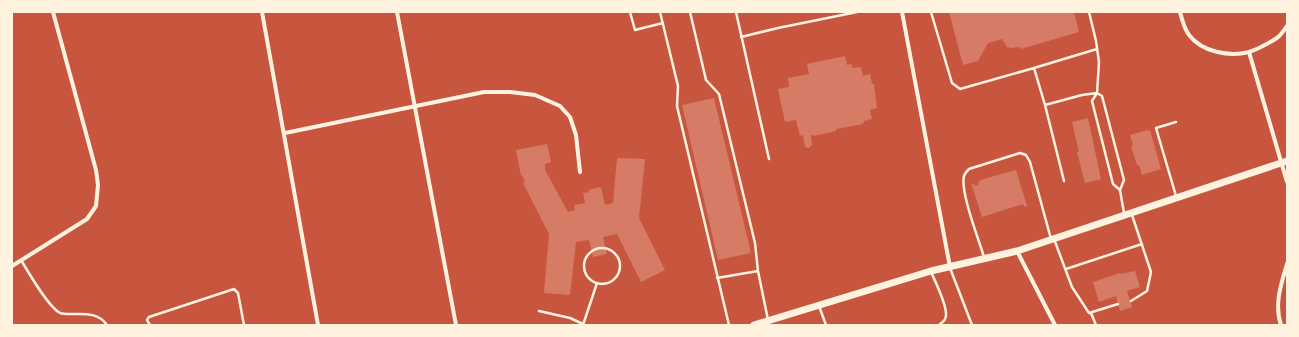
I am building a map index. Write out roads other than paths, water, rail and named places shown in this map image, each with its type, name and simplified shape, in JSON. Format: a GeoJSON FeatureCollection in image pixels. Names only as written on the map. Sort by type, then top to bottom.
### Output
{"type":"FeatureCollection","features":[{"type":"Feature","properties":{"kind":"main road"},"geometry":{"type":"LineString","coordinates":[[756,325],[931,271],[1017,251],[1285,162]]}},
{"type":"Feature","properties":{"kind":"street"},"geometry":{"type":"LineString","coordinates":[[12,266],[86,219],[96,206],[98,186],[96,170],[53,12]]}},
{"type":"Feature","properties":{"kind":"street"},"geometry":{"type":"LineString","coordinates":[[262,12],[318,325]]}},
{"type":"Feature","properties":{"kind":"street"},"geometry":{"type":"LineString","coordinates":[[397,12],[456,325]]}},
{"type":"Feature","properties":{"kind":"street"},"geometry":{"type":"LineString","coordinates":[[902,12],[950,267]]}},
{"type":"Feature","properties":{"kind":"street"},"geometry":{"type":"LineString","coordinates":[[1180,12],[1190,35],[1202,46],[1219,53],[1249,52],[1278,37],[1287,26]]}},
{"type":"Feature","properties":{"kind":"street"},"geometry":{"type":"LineString","coordinates":[[1249,52],[1285,162],[1287,182]]}},
{"type":"Feature","properties":{"kind":"street"},"geometry":{"type":"LineString","coordinates":[[284,133],[484,92],[510,92],[535,95],[560,106],[570,117],[576,135],[580,172]]}},
{"type":"Feature","properties":{"kind":"street"},"geometry":{"type":"LineString","coordinates":[[1017,251],[1055,325]]}},
{"type":"Feature","properties":{"kind":"street"},"geometry":{"type":"LineString","coordinates":[[1281,325],[1278,311],[1280,290],[1287,264]]}},
{"type":"Feature","properties":{"kind":"lane"},"geometry":{"type":"LineString","coordinates":[[630,12],[634,30],[663,23]]}},
{"type":"Feature","properties":{"kind":"lane"},"geometry":{"type":"LineString","coordinates":[[660,12],[678,86],[677,106],[729,325]]}},
{"type":"Feature","properties":{"kind":"lane"},"geometry":{"type":"LineString","coordinates":[[690,12],[706,80],[719,94],[755,243],[758,271],[768,321]]}},
{"type":"Feature","properties":{"kind":"lane"},"geometry":{"type":"LineString","coordinates":[[736,12],[769,159]]}},
{"type":"Feature","properties":{"kind":"lane"},"geometry":{"type":"LineString","coordinates":[[741,37],[857,12]]}},
{"type":"Feature","properties":{"kind":"lane"},"geometry":{"type":"LineString","coordinates":[[931,12],[952,83],[960,89],[1097,49]]}},
{"type":"Feature","properties":{"kind":"lane"},"geometry":{"type":"LineString","coordinates":[[1090,12],[1099,62],[1097,93],[1092,101],[1113,184],[1120,190],[1128,215],[1142,244],[1151,272],[1147,291],[1130,301]]}},
{"type":"Feature","properties":{"kind":"lane"},"geometry":{"type":"LineString","coordinates":[[1034,68],[1064,181]]}},
{"type":"Feature","properties":{"kind":"lane"},"geometry":{"type":"LineString","coordinates":[[1045,105],[1082,95],[1097,93],[1102,96],[1124,180],[1120,190]]}},
{"type":"Feature","properties":{"kind":"lane"},"geometry":{"type":"LineString","coordinates":[[1176,122],[1156,128],[1177,198]]}},
{"type":"Feature","properties":{"kind":"lane"},"geometry":{"type":"LineString","coordinates":[[984,259],[964,193],[964,177],[966,171],[1020,153],[1026,155],[1030,162],[1053,239],[1072,286],[1089,314],[1091,313],[1096,325]]}},
{"type":"Feature","properties":{"kind":"lane"},"geometry":{"type":"LineString","coordinates":[[1066,269],[1142,244]]}},
{"type":"Feature","properties":{"kind":"lane"},"geometry":{"type":"LineString","coordinates":[[605,248],[615,254],[619,259],[620,270],[614,280],[609,283],[597,283],[592,281],[585,271],[586,259],[594,250],[605,248]]}},
{"type":"Feature","properties":{"kind":"lane"},"geometry":{"type":"LineString","coordinates":[[21,260],[53,308],[62,313],[83,314],[99,317],[103,319],[107,325]]}},
{"type":"Feature","properties":{"kind":"lane"},"geometry":{"type":"LineString","coordinates":[[950,267],[972,325]]}},
{"type":"Feature","properties":{"kind":"lane"},"geometry":{"type":"LineString","coordinates":[[717,278],[758,271]]}},
{"type":"Feature","properties":{"kind":"lane"},"geometry":{"type":"LineString","coordinates":[[931,271],[941,293],[947,314],[944,322],[939,325]]}},
{"type":"Feature","properties":{"kind":"lane"},"geometry":{"type":"LineString","coordinates":[[539,311],[570,318],[583,325],[597,283]]}},
{"type":"Feature","properties":{"kind":"lane"},"geometry":{"type":"LineString","coordinates":[[150,325],[147,320],[150,317],[234,289],[238,293],[244,325]]}},
{"type":"Feature","properties":{"kind":"lane"},"geometry":{"type":"LineString","coordinates":[[1091,313],[1118,304]]}},
{"type":"Feature","properties":{"kind":"lane"},"geometry":{"type":"LineString","coordinates":[[819,306],[826,325]]}}]}
